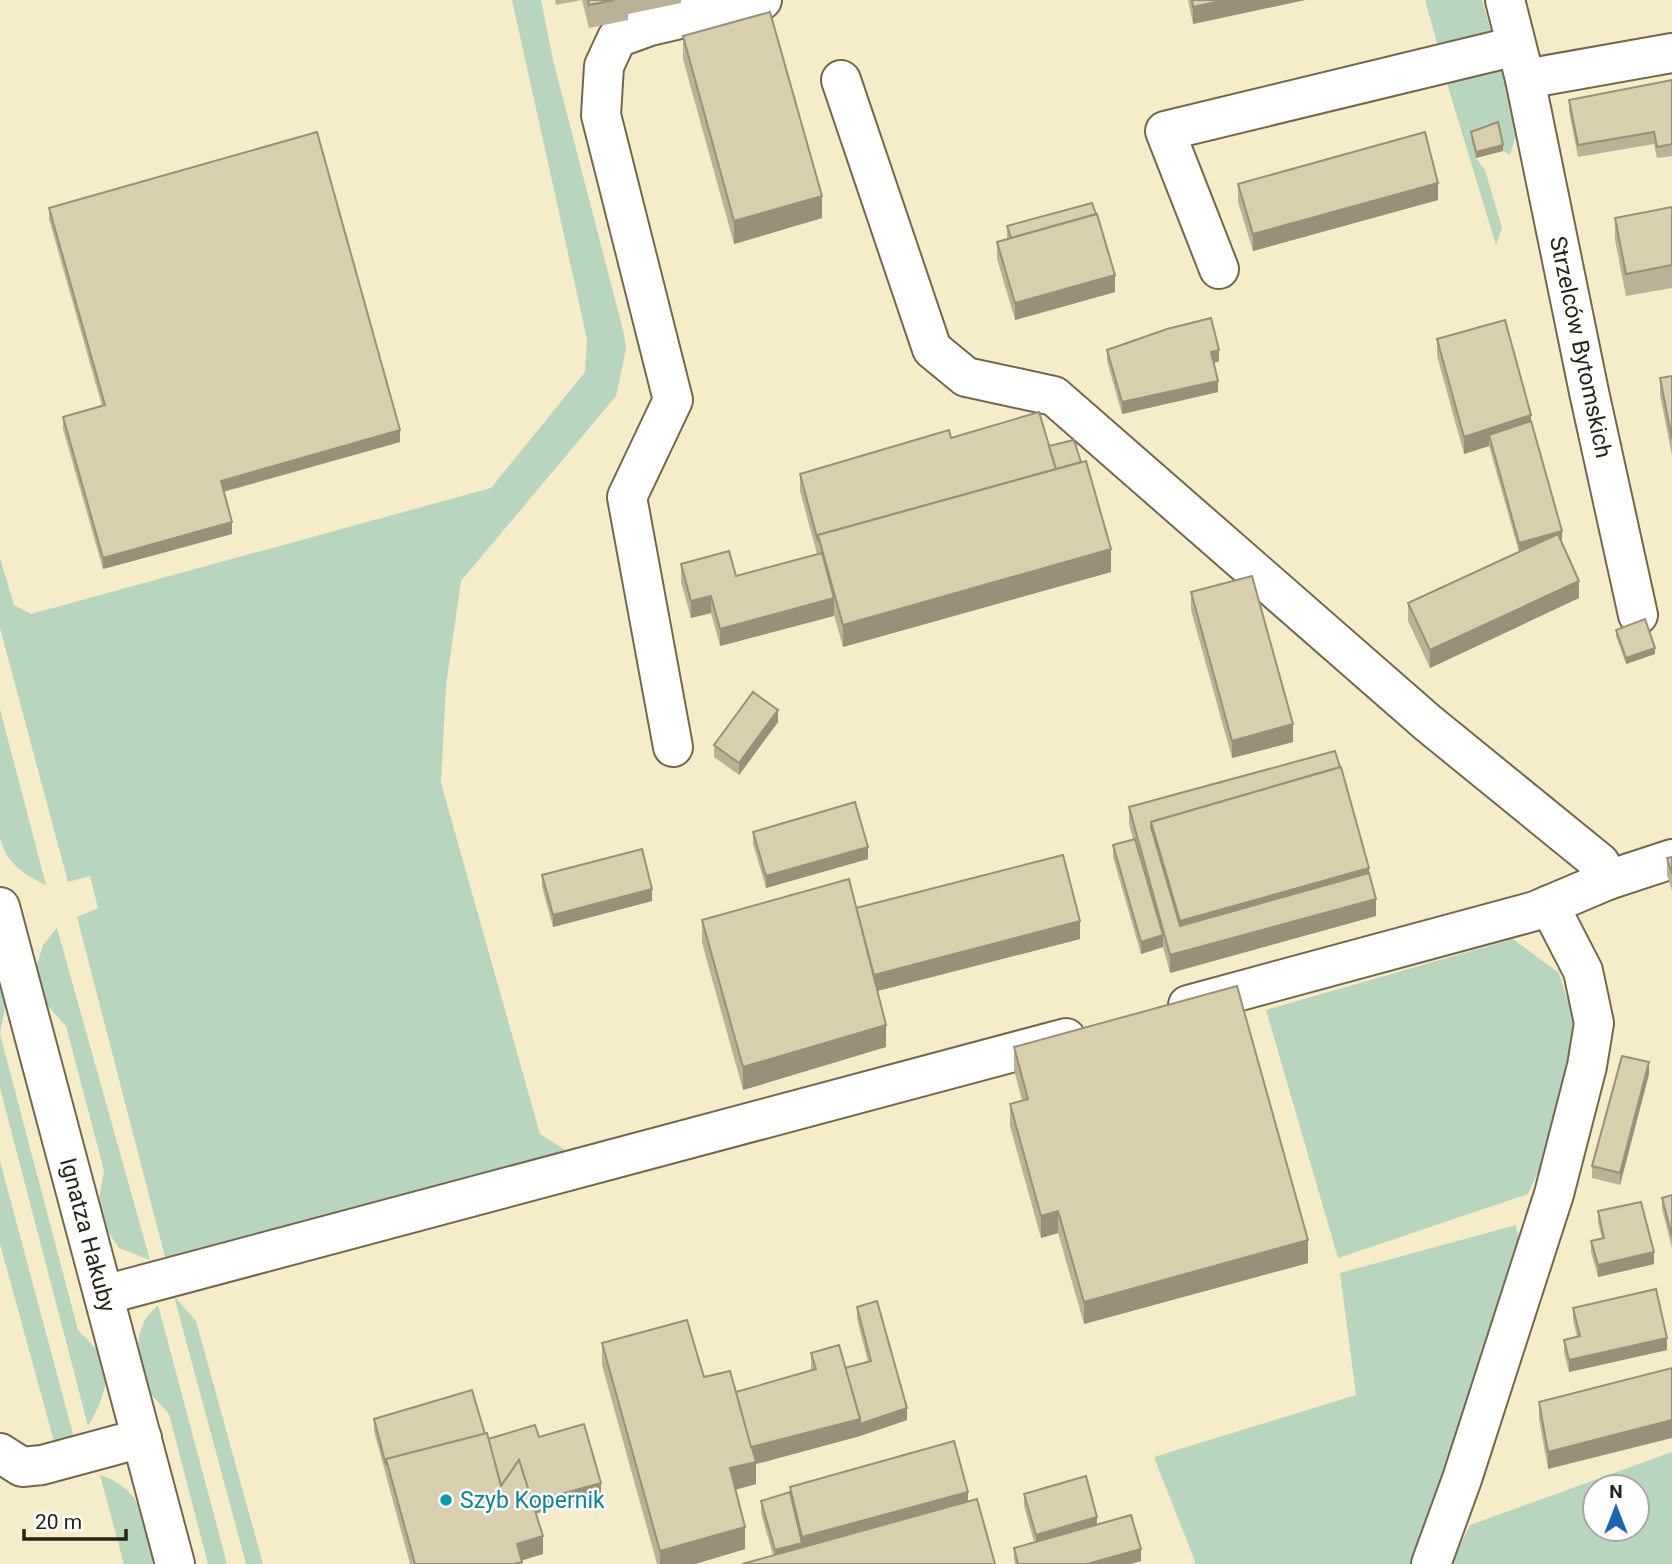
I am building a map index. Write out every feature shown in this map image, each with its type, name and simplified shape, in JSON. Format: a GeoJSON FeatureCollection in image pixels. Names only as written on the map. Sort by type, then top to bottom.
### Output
{"type":"FeatureCollection","features":[{"type":"Feature","properties":{"kind":"street"},"geometry":{"type":"LineString","coordinates":[[673,747],[627,497],[673,400],[601,115],[604,66],[617,38],[650,26],[762,0]]}},
{"type":"Feature","properties":{"kind":"street","name":"Strzelców Bytomskich"},"geometry":{"type":"LineString","coordinates":[[1505,0],[1521,62],[1638,615]]}},
{"type":"Feature","properties":{"kind":"street"},"geometry":{"type":"LineString","coordinates":[[1219,269],[1165,131],[1521,62],[1672,54]]}},
{"type":"Feature","properties":{"kind":"street"},"geometry":{"type":"LineString","coordinates":[[841,80],[932,349],[966,377],[1055,396],[1417,714],[1600,863],[1608,880]]}},
{"type":"Feature","properties":{"kind":"street"},"geometry":{"type":"LineString","coordinates":[[1159,1013],[1535,911],[1608,880],[1672,859]]}},
{"type":"Feature","properties":{"kind":"street"},"geometry":{"type":"LineString","coordinates":[[1431,1564],[1462,1479],[1550,1207],[1587,1066],[1594,1023],[1583,971],[1549,905]]}},
{"type":"Feature","properties":{"kind":"street","name":"Ignatza Hakuby"},"geometry":{"type":"LineString","coordinates":[[0,907],[175,1564]]}},
{"type":"Feature","properties":{"kind":"street"},"geometry":{"type":"LineString","coordinates":[[104,1295],[1105,1028]]}},
{"type":"Feature","properties":{"kind":"street"},"geometry":{"type":"LineString","coordinates":[[0,1453],[22,1467],[42,1465],[142,1438]]}},
{"type":"Feature","properties":{"kind":"green space"},"geometry":{"type":"Polygon","coordinates":[[[512,0],[541,0],[553,60],[626,349],[616,396],[461,581],[446,685],[441,783],[540,1134],[578,1158],[166,1261],[77,917],[98,908],[90,876],[68,882],[0,628],[0,558],[14,605],[31,614],[491,488],[585,372],[587,339],[512,0]]]}},
{"type":"Feature","properties":{"kind":"green space"},"geometry":{"type":"Polygon","coordinates":[[[1425,0],[1482,0],[1493,39],[1439,50],[1425,0]]]}},
{"type":"Feature","properties":{"kind":"green space"},"geometry":{"type":"Polygon","coordinates":[[[1501,66],[1517,132],[1510,155],[1503,151],[1498,129],[1476,158],[1485,170],[1502,228],[1496,245],[1445,77],[1501,66]]]}},
{"type":"Feature","properties":{"kind":"green space"},"geometry":{"type":"Polygon","coordinates":[[[0,709],[46,885],[17,867],[7,855],[0,838],[0,709]]]}},
{"type":"Feature","properties":{"kind":"green space"},"geometry":{"type":"Polygon","coordinates":[[[57,928],[150,1260],[119,1248],[106,1229],[98,1205],[104,1171],[66,1026],[44,1002],[36,968],[43,945],[57,928]]]}},
{"type":"Feature","properties":{"kind":"green space"},"geometry":{"type":"Polygon","coordinates":[[[1513,939],[1559,973],[1577,1032],[1557,1129],[1528,1194],[1338,1258],[1266,1010],[1513,939]]]}},
{"type":"Feature","properties":{"kind":"green space"},"geometry":{"type":"Polygon","coordinates":[[[0,985],[6,1002],[0,1034],[0,985]]]}},
{"type":"Feature","properties":{"kind":"green space"},"geometry":{"type":"Polygon","coordinates":[[[0,1034],[78,1330],[99,1353],[104,1365],[104,1392],[88,1426],[0,1088],[0,1034]]]}},
{"type":"Feature","properties":{"kind":"green space"},"geometry":{"type":"Polygon","coordinates":[[[0,1161],[74,1438],[55,1445],[0,1244],[0,1161]]]}},
{"type":"Feature","properties":{"kind":"green space"},"geometry":{"type":"Polygon","coordinates":[[[1516,1225],[1524,1265],[1416,1564],[1193,1564],[1195,1561],[1154,1457],[1356,1395],[1340,1273],[1516,1225]]]}},
{"type":"Feature","properties":{"kind":"green space"},"geometry":{"type":"Polygon","coordinates":[[[174,1296],[196,1321],[263,1564],[246,1564],[174,1296]]]}},
{"type":"Feature","properties":{"kind":"green space"},"geometry":{"type":"Polygon","coordinates":[[[158,1305],[227,1564],[208,1564],[169,1414],[147,1390],[137,1356],[139,1336],[145,1319],[158,1305]]]}},
{"type":"Feature","properties":{"kind":"green space"},"geometry":{"type":"Polygon","coordinates":[[[1672,1452],[1672,1564],[1451,1564],[1470,1525],[1581,1485],[1581,1543],[1651,1543],[1651,1473],[1614,1473],[1672,1452]]]}},
{"type":"Feature","properties":{"kind":"green space"},"geometry":{"type":"Polygon","coordinates":[[[100,1475],[115,1481],[135,1499],[145,1522],[155,1564],[124,1564],[100,1475]]]}},
{"type":"Feature","properties":{"kind":"building"},"geometry":{"type":"Polygon","coordinates":[[[588,0],[614,0],[589,5],[588,0]]]}},
{"type":"Feature","properties":{"kind":"building"},"geometry":{"type":"Polygon","coordinates":[[[1192,0],[1225,0],[1193,7],[1192,0]]]}},
{"type":"Feature","properties":{"kind":"building"},"geometry":{"type":"Polygon","coordinates":[[[770,12],[822,196],[734,221],[683,36],[770,12]]]}},
{"type":"Feature","properties":{"kind":"building"},"geometry":{"type":"Polygon","coordinates":[[[1672,80],[1672,144],[1657,147],[1654,132],[1578,145],[1569,100],[1672,80]]]}},
{"type":"Feature","properties":{"kind":"building"},"geometry":{"type":"Polygon","coordinates":[[[1498,122],[1503,145],[1476,152],[1471,132],[1498,122]]]}},
{"type":"Feature","properties":{"kind":"building"},"geometry":{"type":"Polygon","coordinates":[[[317,132],[400,430],[221,481],[232,522],[103,558],[63,417],[105,405],[49,208],[317,132]]]}},
{"type":"Feature","properties":{"kind":"building"},"geometry":{"type":"Polygon","coordinates":[[[1425,132],[1438,183],[1253,234],[1238,184],[1425,132]]]}},
{"type":"Feature","properties":{"kind":"building"},"geometry":{"type":"Polygon","coordinates":[[[1092,203],[1096,214],[1011,238],[1007,226],[1092,203]]]}},
{"type":"Feature","properties":{"kind":"building"},"geometry":{"type":"Polygon","coordinates":[[[1672,207],[1672,265],[1626,274],[1615,218],[1672,207]]]}},
{"type":"Feature","properties":{"kind":"building"},"geometry":{"type":"Polygon","coordinates":[[[1097,214],[1115,275],[1015,303],[997,242],[1097,214]]]}},
{"type":"Feature","properties":{"kind":"building"},"geometry":{"type":"Polygon","coordinates":[[[1211,318],[1219,350],[1211,352],[1218,381],[1122,402],[1107,350],[1167,329],[1211,318]]]}},
{"type":"Feature","properties":{"kind":"building"},"geometry":{"type":"Polygon","coordinates":[[[1505,320],[1531,415],[1464,437],[1437,339],[1505,320]]]}},
{"type":"Feature","properties":{"kind":"building"},"geometry":{"type":"Polygon","coordinates":[[[1672,376],[1672,439],[1660,378],[1672,376]]]}},
{"type":"Feature","properties":{"kind":"building"},"geometry":{"type":"Polygon","coordinates":[[[1039,412],[1056,469],[818,535],[818,541],[800,474],[949,430],[951,438],[1039,412]]]}},
{"type":"Feature","properties":{"kind":"building"},"geometry":{"type":"Polygon","coordinates":[[[1531,421],[1562,531],[1519,543],[1489,435],[1531,421]]]}},
{"type":"Feature","properties":{"kind":"building"},"geometry":{"type":"Polygon","coordinates":[[[1074,440],[1081,462],[1056,469],[1049,446],[1074,440]]]}},
{"type":"Feature","properties":{"kind":"building"},"geometry":{"type":"Polygon","coordinates":[[[1086,461],[1111,549],[843,625],[818,535],[1086,461]]]}},
{"type":"Feature","properties":{"kind":"building"},"geometry":{"type":"Polygon","coordinates":[[[1558,534],[1579,581],[1430,650],[1408,603],[1558,534]]]}},
{"type":"Feature","properties":{"kind":"building"},"geometry":{"type":"Polygon","coordinates":[[[729,551],[736,576],[822,553],[834,598],[720,629],[711,596],[691,601],[681,564],[729,551]]]}},
{"type":"Feature","properties":{"kind":"building"},"geometry":{"type":"Polygon","coordinates":[[[1252,576],[1293,724],[1232,741],[1191,592],[1252,576]]]}},
{"type":"Feature","properties":{"kind":"building"},"geometry":{"type":"Polygon","coordinates":[[[1645,619],[1655,648],[1626,658],[1616,630],[1645,619]]]}},
{"type":"Feature","properties":{"kind":"building"},"geometry":{"type":"Polygon","coordinates":[[[753,692],[778,710],[739,763],[714,745],[753,692]]]}},
{"type":"Feature","properties":{"kind":"building"},"geometry":{"type":"Polygon","coordinates":[[[1335,751],[1340,767],[1151,822],[1151,827],[1180,926],[1369,873],[1376,899],[1170,955],[1129,807],[1335,751]]]}},
{"type":"Feature","properties":{"kind":"building"},"geometry":{"type":"Polygon","coordinates":[[[1341,767],[1369,868],[1180,921],[1151,822],[1341,767]]]}},
{"type":"Feature","properties":{"kind":"building"},"geometry":{"type":"Polygon","coordinates":[[[855,802],[868,847],[766,876],[753,832],[855,802]]]}},
{"type":"Feature","properties":{"kind":"building"},"geometry":{"type":"Polygon","coordinates":[[[1135,839],[1163,935],[1141,942],[1113,845],[1135,839]]]}},
{"type":"Feature","properties":{"kind":"building"},"geometry":{"type":"Polygon","coordinates":[[[642,849],[652,889],[553,915],[542,875],[642,849]]]}},
{"type":"Feature","properties":{"kind":"building"},"geometry":{"type":"Polygon","coordinates":[[[1063,855],[1080,921],[874,975],[856,908],[1063,855]]]}},
{"type":"Feature","properties":{"kind":"building"},"geometry":{"type":"Polygon","coordinates":[[[1672,857],[1672,874],[1667,858],[1672,857]]]}},
{"type":"Feature","properties":{"kind":"building"},"geometry":{"type":"Polygon","coordinates":[[[849,879],[886,1025],[743,1067],[702,920],[849,879]]]}},
{"type":"Feature","properties":{"kind":"building"},"geometry":{"type":"Polygon","coordinates":[[[1237,986],[1308,1240],[1084,1302],[1058,1211],[1041,1216],[1010,1104],[1028,1099],[1014,1047],[1237,986]]]}},
{"type":"Feature","properties":{"kind":"building"},"geometry":{"type":"Polygon","coordinates":[[[1622,1056],[1649,1062],[1620,1173],[1592,1166],[1622,1056]]]}},
{"type":"Feature","properties":{"kind":"building"},"geometry":{"type":"Polygon","coordinates":[[[1672,1195],[1672,1236],[1662,1198],[1672,1195]]]}},
{"type":"Feature","properties":{"kind":"building"},"geometry":{"type":"Polygon","coordinates":[[[1641,1202],[1654,1252],[1598,1265],[1591,1241],[1604,1238],[1598,1211],[1641,1202]]]}},
{"type":"Feature","properties":{"kind":"building"},"geometry":{"type":"Polygon","coordinates":[[[1656,1289],[1667,1338],[1569,1360],[1564,1340],[1580,1336],[1573,1308],[1656,1289]]]}},
{"type":"Feature","properties":{"kind":"building"},"geometry":{"type":"Polygon","coordinates":[[[877,1301],[907,1408],[860,1424],[845,1368],[871,1361],[857,1307],[877,1301]]]}},
{"type":"Feature","properties":{"kind":"building"},"geometry":{"type":"Polygon","coordinates":[[[687,1320],[704,1377],[730,1371],[756,1462],[730,1468],[745,1527],[660,1551],[602,1343],[687,1320]]]}},
{"type":"Feature","properties":{"kind":"building"},"geometry":{"type":"Polygon","coordinates":[[[839,1345],[860,1419],[751,1447],[736,1392],[816,1369],[811,1353],[839,1345]]]}},
{"type":"Feature","properties":{"kind":"building"},"geometry":{"type":"Polygon","coordinates":[[[1672,1368],[1672,1420],[1548,1452],[1539,1402],[1672,1368]]]}},
{"type":"Feature","properties":{"kind":"building"},"geometry":{"type":"Polygon","coordinates":[[[472,1390],[485,1434],[386,1459],[386,1465],[374,1419],[472,1390]]]}},
{"type":"Feature","properties":{"kind":"building"},"geometry":{"type":"Polygon","coordinates":[[[584,1424],[601,1483],[532,1502],[519,1460],[501,1486],[488,1439],[535,1425],[539,1437],[584,1424]]]}},
{"type":"Feature","properties":{"kind":"building","name":"Szyb Kopernik"},"geometry":{"type":"Polygon","coordinates":[[[487,1433],[501,1486],[519,1460],[543,1536],[517,1544],[522,1562],[514,1564],[415,1564],[386,1459],[487,1433]]]}},
{"type":"Feature","properties":{"kind":"building"},"geometry":{"type":"Polygon","coordinates":[[[954,1441],[968,1492],[802,1537],[790,1487],[954,1441]]]}},
{"type":"Feature","properties":{"kind":"building"},"geometry":{"type":"Polygon","coordinates":[[[1086,1476],[1097,1517],[1036,1535],[1024,1494],[1086,1476]]]}},
{"type":"Feature","properties":{"kind":"building"},"geometry":{"type":"Polygon","coordinates":[[[790,1492],[802,1543],[775,1550],[761,1501],[790,1492]]]}},
{"type":"Feature","properties":{"kind":"building"},"geometry":{"type":"Polygon","coordinates":[[[977,1499],[995,1564],[742,1564],[977,1499]]]}},
{"type":"Feature","properties":{"kind":"building"},"geometry":{"type":"Polygon","coordinates":[[[1131,1515],[1141,1549],[1087,1564],[1018,1564],[1014,1548],[1131,1515]]]}},
{"type":"Feature","properties":{"kind":"place","name":"Szyb Kopernik"},"geometry":{"type":"Point","coordinates":[446,1500]}}]}
